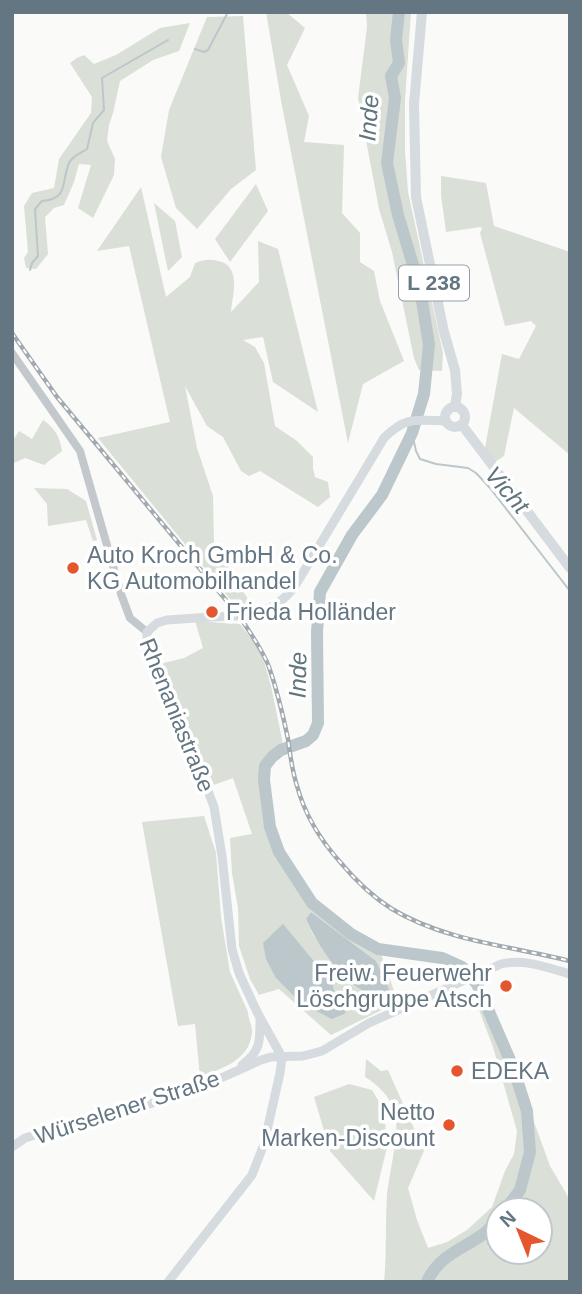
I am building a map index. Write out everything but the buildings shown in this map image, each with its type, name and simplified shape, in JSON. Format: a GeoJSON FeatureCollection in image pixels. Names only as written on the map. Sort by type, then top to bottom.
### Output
{"type":"FeatureCollection","features":[{"type":"Feature","properties":{"kind":"main road","name":"L 238"},"geometry":{"type":"LineString","coordinates":[[422,12],[414,104],[416,197],[444,332],[455,370],[455,406],[465,414],[462,425],[570,568]]}},
{"type":"Feature","properties":{"kind":"main road"},"geometry":{"type":"LineString","coordinates":[[455,406],[447,410],[444,417],[450,426],[462,425]]}},
{"type":"Feature","properties":{"kind":"main road"},"geometry":{"type":"LineString","coordinates":[[146,632],[157,623],[167,620],[240,617],[279,603],[295,586],[384,438],[408,421],[446,421]]}},
{"type":"Feature","properties":{"kind":"main road","name":"Rhenaniastraße"},"geometry":{"type":"LineString","coordinates":[[146,632],[147,651],[193,751],[214,807],[233,949],[244,985],[282,1057]]}},
{"type":"Feature","properties":{"kind":"main road","name":"Würselener Straße"},"geometry":{"type":"LineString","coordinates":[[12,1146],[50,1130],[158,1102],[261,1060],[303,1056],[322,1051],[369,1023],[501,964],[519,962],[570,974]]}},
{"type":"Feature","properties":{"kind":"main road"},"geometry":{"type":"LineString","coordinates":[[234,1072],[256,1052],[261,1038],[260,1018]]}},
{"type":"Feature","properties":{"kind":"main road"},"geometry":{"type":"LineString","coordinates":[[168,1282],[252,1175],[264,1144],[282,1057]]}},
{"type":"Feature","properties":{"kind":"street","name":"Rhenaniastraße"},"geometry":{"type":"LineString","coordinates":[[12,353],[80,451],[121,594],[130,618],[146,632]]}},
{"type":"Feature","properties":{"kind":"shaded area"},"geometry":{"type":"Polygon","coordinates":[[[266,12],[286,12],[305,28],[287,65],[309,116],[304,142],[344,145],[342,213],[360,233],[360,262],[374,271],[380,301],[404,361],[363,384],[348,443],[282,106],[266,12]]]}},
{"type":"Feature","properties":{"kind":"shaded area"},"geometry":{"type":"Polygon","coordinates":[[[366,12],[411,12],[405,100],[408,192],[443,353],[442,371],[419,370],[414,358],[392,252],[379,209],[358,98],[367,27],[366,12]]]}},
{"type":"Feature","properties":{"kind":"shaded area"},"geometry":{"type":"Polygon","coordinates":[[[243,16],[256,170],[231,189],[197,229],[176,208],[161,157],[169,110],[207,17],[243,16]]]}},
{"type":"Feature","properties":{"kind":"shaded area"},"geometry":{"type":"Polygon","coordinates":[[[190,23],[179,51],[153,60],[120,81],[107,141],[115,159],[114,175],[93,218],[78,208],[91,165],[79,164],[64,205],[54,208],[45,217],[48,254],[36,269],[26,268],[24,258],[28,252],[24,206],[32,193],[54,188],[59,159],[91,113],[92,97],[70,63],[84,55],[94,64],[116,55],[160,28],[190,23]]]}},
{"type":"Feature","properties":{"kind":"shaded area"},"geometry":{"type":"Polygon","coordinates":[[[441,176],[486,183],[494,226],[570,252],[570,455],[514,408],[504,456],[495,462],[485,448],[502,354],[519,359],[536,326],[531,321],[505,326],[480,233],[481,227],[446,232],[441,176]]]}},
{"type":"Feature","properties":{"kind":"shaded area"},"geometry":{"type":"Polygon","coordinates":[[[256,184],[268,211],[230,262],[215,239],[256,184]]]}},
{"type":"Feature","properties":{"kind":"shaded area"},"geometry":{"type":"Polygon","coordinates":[[[141,187],[166,297],[190,277],[195,263],[218,261],[232,271],[234,291],[231,312],[259,282],[258,241],[278,249],[318,412],[273,382],[263,337],[243,340],[255,347],[264,363],[275,426],[297,441],[313,457],[315,477],[328,482],[330,497],[318,507],[260,471],[249,476],[241,471],[223,437],[207,426],[185,386],[197,448],[213,496],[214,543],[252,606],[239,610],[98,438],[170,422],[129,246],[97,251],[141,187]]]}},
{"type":"Feature","properties":{"kind":"shaded area"},"geometry":{"type":"Polygon","coordinates":[[[154,203],[175,221],[182,257],[168,271],[154,203]]]}},
{"type":"Feature","properties":{"kind":"shaded area"},"geometry":{"type":"Polygon","coordinates":[[[43,420],[56,433],[62,451],[44,465],[25,458],[12,464],[12,442],[19,431],[32,439],[43,420]]]}},
{"type":"Feature","properties":{"kind":"shaded area"},"geometry":{"type":"Polygon","coordinates":[[[34,488],[67,489],[86,501],[97,540],[93,541],[86,520],[48,526],[47,504],[34,488]]]}},
{"type":"Feature","properties":{"kind":"shaded area"},"geometry":{"type":"Polygon","coordinates":[[[195,621],[240,624],[258,648],[271,686],[283,744],[266,759],[260,770],[263,817],[270,839],[309,903],[345,933],[381,954],[398,1002],[331,1035],[279,989],[259,995],[250,979],[239,946],[238,908],[230,838],[252,834],[233,778],[214,785],[160,664],[184,658],[203,648],[195,621]],[[311,912],[306,919],[313,935],[341,973],[382,1000],[391,997],[376,961],[311,912]]]}},
{"type":"Feature","properties":{"kind":"shaded area"},"geometry":{"type":"Polygon","coordinates":[[[204,816],[216,853],[221,917],[230,972],[248,1012],[252,1030],[250,1043],[240,1057],[225,1067],[200,1077],[195,1024],[178,1026],[142,822],[204,816]]]}},
{"type":"Feature","properties":{"kind":"shaded area"},"geometry":{"type":"Polygon","coordinates":[[[311,912],[376,961],[392,996],[383,1000],[362,990],[345,977],[329,959],[311,929],[306,919],[311,912]]]}},
{"type":"Feature","properties":{"kind":"shaded area"},"geometry":{"type":"Polygon","coordinates":[[[283,924],[332,983],[336,998],[346,1013],[332,1019],[302,1004],[276,978],[266,959],[263,943],[283,924]]]}},
{"type":"Feature","properties":{"kind":"shaded area"},"geometry":{"type":"Polygon","coordinates":[[[483,990],[550,1166],[570,1200],[570,1282],[384,1282],[387,1195],[396,1122],[387,1097],[365,1077],[366,1059],[381,1071],[388,1070],[424,1151],[408,1188],[428,1248],[447,1242],[467,1230],[484,1214],[484,1266],[554,1266],[554,1196],[496,1196],[514,1154],[517,1131],[493,1047],[473,994],[483,990]]]}},
{"type":"Feature","properties":{"kind":"shaded area"},"geometry":{"type":"Polygon","coordinates":[[[349,1084],[372,1090],[384,1110],[387,1147],[374,1201],[330,1151],[314,1097],[349,1084]]]}},
{"type":"Feature","properties":{"kind":"waterway"},"geometry":{"type":"LineString","coordinates":[[195,49],[204,52],[208,50],[228,12]]}},
{"type":"Feature","properties":{"kind":"waterway","name":"Inde"},"geometry":{"type":"LineString","coordinates":[[399,12],[396,40],[399,63],[391,76],[395,98],[387,163],[398,215],[420,288],[429,345],[424,394],[412,433],[382,495],[352,535],[320,592],[317,632],[318,723],[313,735],[306,741],[281,750],[272,757],[265,766],[264,780],[270,827],[279,852],[312,903],[351,934],[378,949],[442,958],[462,967],[477,984],[513,1067],[527,1111],[530,1152],[520,1190],[516,1196]]}},
{"type":"Feature","properties":{"kind":"waterway"},"geometry":{"type":"LineString","coordinates":[[30,270],[38,256],[35,209],[42,201],[51,200],[60,193],[70,161],[87,149],[93,123],[104,110],[102,78],[168,40]]}},
{"type":"Feature","properties":{"kind":"waterway","name":"Vicht"},"geometry":{"type":"LineString","coordinates":[[412,433],[420,459],[468,468],[476,473],[570,591]]}},
{"type":"Feature","properties":{"kind":"waterway","name":"Inde"},"geometry":{"type":"LineString","coordinates":[[427,1282],[437,1266],[484,1233]]}},
{"type":"Feature","properties":{"kind":"railway"},"geometry":{"type":"LineString","coordinates":[[12,333],[57,397],[240,617],[256,641],[275,685],[300,797],[320,837],[347,870],[392,909],[434,929],[570,961]]}},
{"type":"Feature","properties":{"kind":"place","name":"Auto Kroch GmbH & Co. KG Automobilhandel"},"geometry":{"type":"Point","coordinates":[73,568]}},
{"type":"Feature","properties":{"kind":"place","name":"Frieda Holländer"},"geometry":{"type":"Point","coordinates":[212,612]}},
{"type":"Feature","properties":{"kind":"place","name":"Freiw. Feuerwehr Löschgruppe Atsch"},"geometry":{"type":"Point","coordinates":[506,986]}},
{"type":"Feature","properties":{"kind":"place","name":"EDEKA"},"geometry":{"type":"Point","coordinates":[457,1071]}},
{"type":"Feature","properties":{"kind":"place","name":"Netto Marken-Discount"},"geometry":{"type":"Point","coordinates":[449,1125]}}]}
